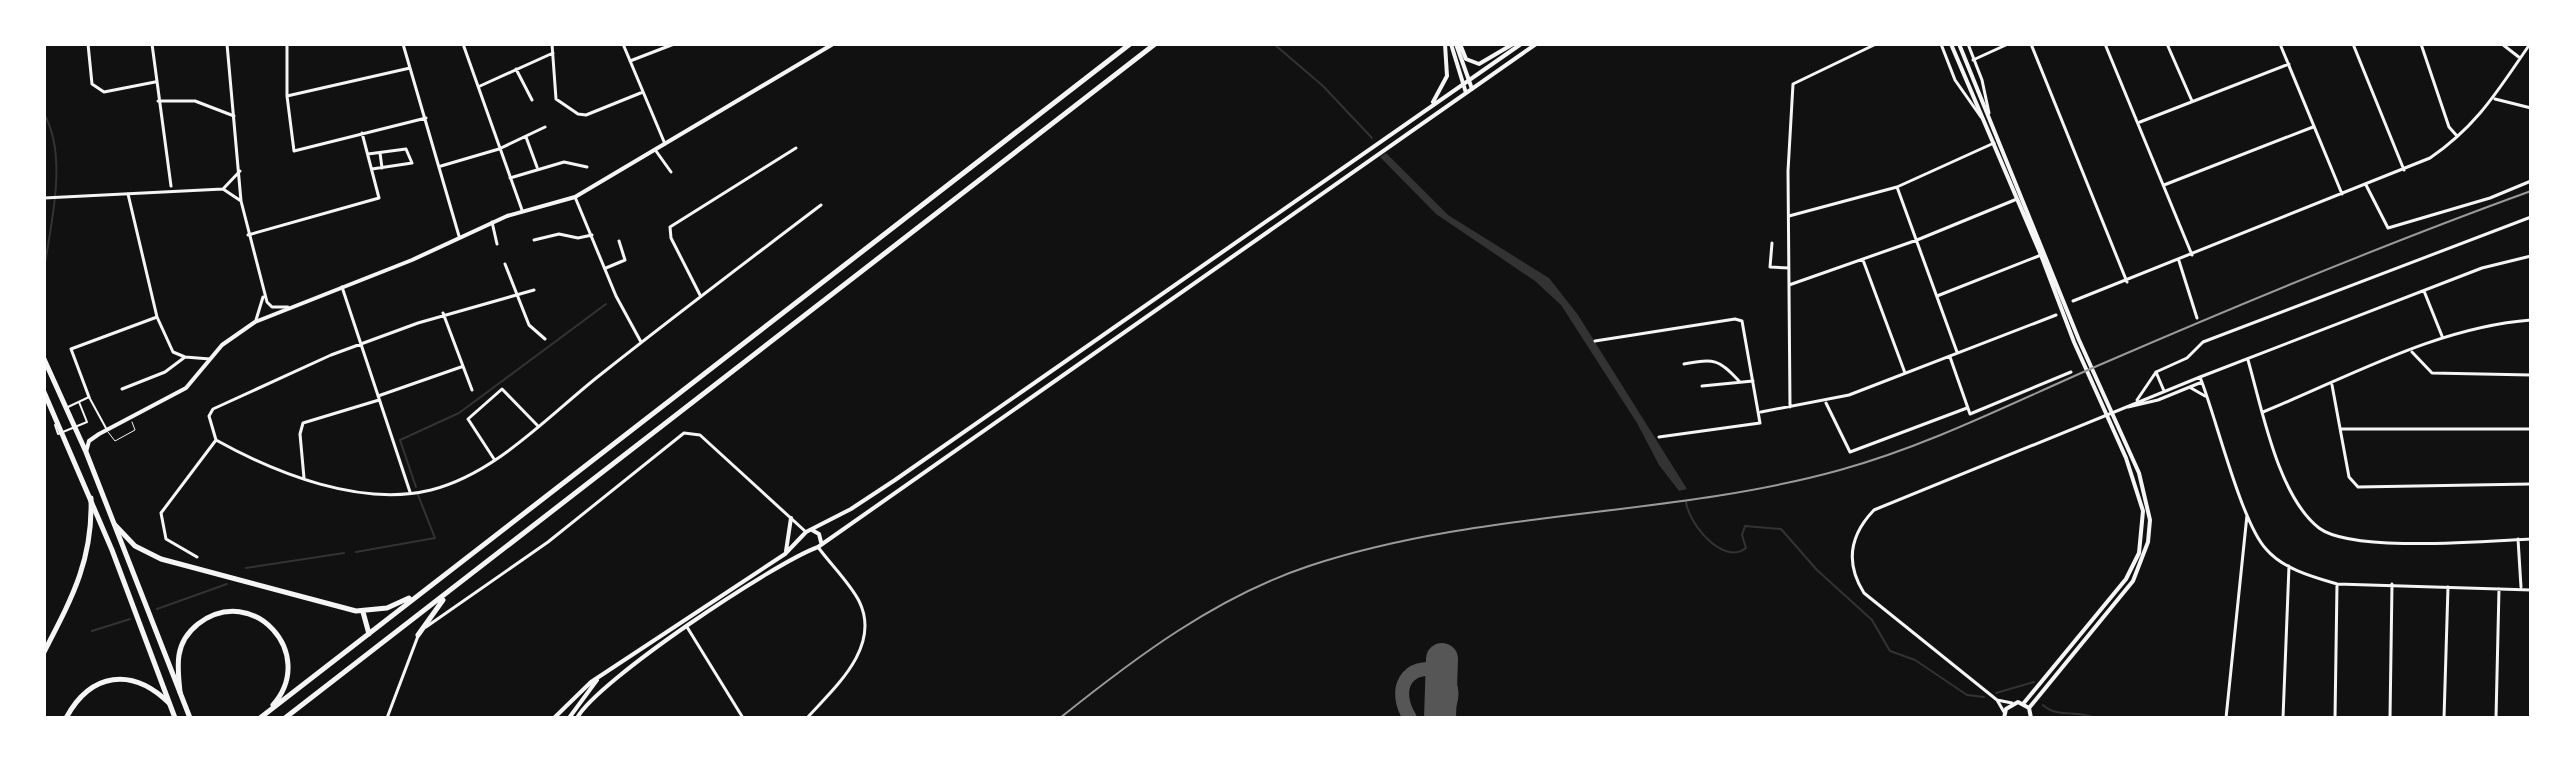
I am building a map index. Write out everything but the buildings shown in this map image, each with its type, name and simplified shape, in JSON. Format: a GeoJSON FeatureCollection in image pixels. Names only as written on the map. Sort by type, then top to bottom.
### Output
{"type":"FeatureCollection","features":[{"type":"Feature","properties":{"kind":"highway"},"geometry":{"type":"LineString","coordinates":[[262,716],[720,365],[1130,44]]}},
{"type":"Feature","properties":{"kind":"highway"},"geometry":{"type":"LineString","coordinates":[[285,718],[1155,44]]}},
{"type":"Feature","properties":{"kind":"highway"},"geometry":{"type":"LineString","coordinates":[[44,359],[86,452],[190,718]]}},
{"type":"Feature","properties":{"kind":"highway"},"geometry":{"type":"LineString","coordinates":[[44,392],[91,498],[175,718]]}},
{"type":"Feature","properties":{"kind":"highway"},"geometry":{"type":"LineString","coordinates":[[44,652],[86,564],[92,537],[91,498]]}},
{"type":"Feature","properties":{"kind":"highway"},"geometry":{"type":"LineString","coordinates":[[115,525],[135,546],[161,559],[339,608],[362,611],[387,608],[427,587]]}},
{"type":"Feature","properties":{"kind":"highway"},"geometry":{"type":"LineString","coordinates":[[418,635],[449,593]]}},
{"type":"Feature","properties":{"kind":"highway"},"geometry":{"type":"LineString","coordinates":[[362,611],[369,625],[369,634]]}},
{"type":"Feature","properties":{"kind":"highway"},"geometry":{"type":"LineString","coordinates":[[180,692],[179,657],[192,630],[221,613],[254,614],[280,635],[289,660],[286,683],[262,716]]}},
{"type":"Feature","properties":{"kind":"highway"},"geometry":{"type":"LineString","coordinates":[[66,718],[81,694],[104,681],[141,682],[169,703]]}},
{"type":"Feature","properties":{"kind":"main road"},"geometry":{"type":"LineString","coordinates":[[86,452],[91,439],[186,388],[210,359],[255,322],[412,260],[459,236],[522,210],[575,197],[833,44]]}},
{"type":"Feature","properties":{"kind":"main road"},"geometry":{"type":"LineString","coordinates":[[1453,44],[1466,59],[1479,64],[1513,44]]}},
{"type":"Feature","properties":{"kind":"main road"},"geometry":{"type":"LineString","coordinates":[[1453,44],[1472,89]]}},
{"type":"Feature","properties":{"kind":"main road"},"geometry":{"type":"LineString","coordinates":[[1453,44],[1466,93]]}},
{"type":"Feature","properties":{"kind":"main road"},"geometry":{"type":"LineString","coordinates":[[1430,106],[1447,76],[1453,44]]}},
{"type":"Feature","properties":{"kind":"main road"},"geometry":{"type":"LineString","coordinates":[[554,718],[572,697],[601,675],[785,554],[806,532],[895,480],[1521,44]]}},
{"type":"Feature","properties":{"kind":"main road"},"geometry":{"type":"LineString","coordinates":[[577,718],[606,686],[687,627],[819,544],[1536,44]]}},
{"type":"Feature","properties":{"kind":"main road"},"geometry":{"type":"LineString","coordinates":[[1951,44],[1986,118],[2076,341],[2145,489],[2150,520],[2140,567],[2125,593],[2031,714],[2023,704],[2012,703],[2004,715]]}},
{"type":"Feature","properties":{"kind":"main road"},"geometry":{"type":"LineString","coordinates":[[1959,44],[2076,341]]}},
{"type":"Feature","properties":{"kind":"main road"},"geometry":{"type":"LineString","coordinates":[[2023,704],[2126,579],[2139,553],[2142,500],[2129,457]]}},
{"type":"Feature","properties":{"kind":"main road"},"geometry":{"type":"LineString","coordinates":[[785,554],[791,518]]}},
{"type":"Feature","properties":{"kind":"main road"},"geometry":{"type":"LineString","coordinates":[[812,530],[819,534],[819,544]]}},
{"type":"Feature","properties":{"kind":"main road"},"geometry":{"type":"LineString","coordinates":[[802,539],[804,546],[811,549]]}},
{"type":"Feature","properties":{"kind":"main road"},"geometry":{"type":"LineString","coordinates":[[569,718],[601,675]]}},
{"type":"Feature","properties":{"kind":"street"},"geometry":{"type":"LineString","coordinates":[[88,44],[92,84],[104,92],[155,82]]}},
{"type":"Feature","properties":{"kind":"street"},"geometry":{"type":"LineString","coordinates":[[152,44],[171,186]]}},
{"type":"Feature","properties":{"kind":"street"},"geometry":{"type":"LineString","coordinates":[[227,44],[241,201],[263,294],[262,307],[255,322]]}},
{"type":"Feature","properties":{"kind":"street"},"geometry":{"type":"LineString","coordinates":[[287,44],[287,96],[294,151],[426,118]]}},
{"type":"Feature","properties":{"kind":"street"},"geometry":{"type":"LineString","coordinates":[[403,44],[459,236]]}},
{"type":"Feature","properties":{"kind":"street"},"geometry":{"type":"LineString","coordinates":[[463,44],[522,210]]}},
{"type":"Feature","properties":{"kind":"street"},"geometry":{"type":"LineString","coordinates":[[552,44],[556,99],[586,115],[643,92]]}},
{"type":"Feature","properties":{"kind":"street"},"geometry":{"type":"LineString","coordinates":[[623,44],[665,145]]}},
{"type":"Feature","properties":{"kind":"street"},"geometry":{"type":"LineString","coordinates":[[630,61],[674,44]]}},
{"type":"Feature","properties":{"kind":"street"},"geometry":{"type":"LineString","coordinates":[[1790,407],[1789,216],[1793,84],[1876,44]]}},
{"type":"Feature","properties":{"kind":"street"},"geometry":{"type":"LineString","coordinates":[[1941,44],[1955,80],[1986,118]]}},
{"type":"Feature","properties":{"kind":"street"},"geometry":{"type":"LineString","coordinates":[[1968,44],[1982,80],[1986,118]]}},
{"type":"Feature","properties":{"kind":"street"},"geometry":{"type":"LineString","coordinates":[[1973,60],[2008,44]]}},
{"type":"Feature","properties":{"kind":"street"},"geometry":{"type":"LineString","coordinates":[[2031,44],[2127,282]]}},
{"type":"Feature","properties":{"kind":"street"},"geometry":{"type":"LineString","coordinates":[[2105,44],[2192,255]]}},
{"type":"Feature","properties":{"kind":"street"},"geometry":{"type":"LineString","coordinates":[[2167,44],[2192,101]]}},
{"type":"Feature","properties":{"kind":"street"},"geometry":{"type":"LineString","coordinates":[[2280,44],[2342,194]]}},
{"type":"Feature","properties":{"kind":"street"},"geometry":{"type":"LineString","coordinates":[[2353,44],[2404,171]]}},
{"type":"Feature","properties":{"kind":"street"},"geometry":{"type":"LineString","coordinates":[[2421,44],[2449,127],[2458,137]]}},
{"type":"Feature","properties":{"kind":"street"},"geometry":{"type":"LineString","coordinates":[[2502,44],[2520,58]]}},
{"type":"Feature","properties":{"kind":"street"},"geometry":{"type":"LineString","coordinates":[[2073,301],[2127,282],[2430,158],[2458,137],[2495,99],[2530,44]]}},
{"type":"Feature","properties":{"kind":"street"},"geometry":{"type":"LineString","coordinates":[[479,86],[553,53]]}},
{"type":"Feature","properties":{"kind":"street"},"geometry":{"type":"LineString","coordinates":[[2139,123],[2289,64]]}},
{"type":"Feature","properties":{"kind":"street"},"geometry":{"type":"LineString","coordinates":[[287,96],[410,68]]}},
{"type":"Feature","properties":{"kind":"street"},"geometry":{"type":"LineString","coordinates":[[516,69],[532,100]]}},
{"type":"Feature","properties":{"kind":"street"},"geometry":{"type":"LineString","coordinates":[[2495,99],[2531,108]]}},
{"type":"Feature","properties":{"kind":"street"},"geometry":{"type":"LineString","coordinates":[[158,101],[195,101],[234,116]]}},
{"type":"Feature","properties":{"kind":"street"},"geometry":{"type":"LineString","coordinates":[[2164,185],[2314,126]]}},
{"type":"Feature","properties":{"kind":"street"},"geometry":{"type":"LineString","coordinates":[[441,166],[499,149],[545,127]]}},
{"type":"Feature","properties":{"kind":"street"},"geometry":{"type":"LineString","coordinates":[[248,235],[379,198],[362,133]]}},
{"type":"Feature","properties":{"kind":"street"},"geometry":{"type":"LineString","coordinates":[[526,137],[537,168]]}},
{"type":"Feature","properties":{"kind":"street"},"geometry":{"type":"LineString","coordinates":[[1789,216],[1897,187],[1994,143]]}},
{"type":"Feature","properties":{"kind":"street"},"geometry":{"type":"LineString","coordinates":[[700,295],[671,238],[670,227],[796,148]]}},
{"type":"Feature","properties":{"kind":"street"},"geometry":{"type":"LineString","coordinates":[[368,154],[406,149],[412,163],[372,169]]}},
{"type":"Feature","properties":{"kind":"street"},"geometry":{"type":"LineString","coordinates":[[656,151],[671,172]]}},
{"type":"Feature","properties":{"kind":"street"},"geometry":{"type":"LineString","coordinates":[[380,153],[382,168]]}},
{"type":"Feature","properties":{"kind":"street"},"geometry":{"type":"LineString","coordinates":[[510,178],[564,162],[587,167]]}},
{"type":"Feature","properties":{"kind":"street"},"geometry":{"type":"LineString","coordinates":[[223,189],[240,171]]}},
{"type":"Feature","properties":{"kind":"street"},"geometry":{"type":"LineString","coordinates":[[2366,185],[2388,228],[2490,198],[2531,181]]}},
{"type":"Feature","properties":{"kind":"street"},"geometry":{"type":"LineString","coordinates":[[1897,187],[1958,354]]}},
{"type":"Feature","properties":{"kind":"street"},"geometry":{"type":"LineString","coordinates":[[44,198],[223,189],[241,201]]}},
{"type":"Feature","properties":{"kind":"street"},"geometry":{"type":"LineString","coordinates":[[128,194],[157,317],[173,352],[185,357],[210,359]]}},
{"type":"Feature","properties":{"kind":"street"},"geometry":{"type":"LineString","coordinates":[[575,197],[641,342]]}},
{"type":"Feature","properties":{"kind":"street"},"geometry":{"type":"LineString","coordinates":[[1789,285],[1917,240],[2017,199]]}},
{"type":"Feature","properties":{"kind":"street"},"geometry":{"type":"LineString","coordinates":[[534,290],[443,313],[360,344],[213,409],[209,416],[216,440],[274,468],[304,478],[375,493],[411,493],[449,484],[495,460],[700,295],[821,205]]}},
{"type":"Feature","properties":{"kind":"street"},"geometry":{"type":"LineString","coordinates":[[2135,403],[2156,372],[2187,358],[2197,346],[2213,338],[2531,217]]}},
{"type":"Feature","properties":{"kind":"street"},"geometry":{"type":"LineString","coordinates":[[492,222],[497,244]]}},
{"type":"Feature","properties":{"kind":"street"},"geometry":{"type":"LineString","coordinates":[[534,240],[559,234],[578,238],[592,235]]}},
{"type":"Feature","properties":{"kind":"street"},"geometry":{"type":"LineString","coordinates":[[606,268],[625,260],[619,241]]}},
{"type":"Feature","properties":{"kind":"street"},"geometry":{"type":"LineString","coordinates":[[1772,243],[1770,267],[1789,268]]}},
{"type":"Feature","properties":{"kind":"street"},"geometry":{"type":"LineString","coordinates":[[1936,296],[2041,255]]}},
{"type":"Feature","properties":{"kind":"street"},"geometry":{"type":"LineString","coordinates":[[2004,715],[1997,700],[1864,593],[1851,559],[1856,533],[1874,510],[1887,502],[2200,377],[2482,268],[2531,256]]}},
{"type":"Feature","properties":{"kind":"street"},"geometry":{"type":"LineString","coordinates":[[1863,260],[1906,373]]}},
{"type":"Feature","properties":{"kind":"street"},"geometry":{"type":"LineString","coordinates":[[2179,261],[2197,318]]}},
{"type":"Feature","properties":{"kind":"street"},"geometry":{"type":"LineString","coordinates":[[505,264],[529,325],[545,339]]}},
{"type":"Feature","properties":{"kind":"street"},"geometry":{"type":"LineString","coordinates":[[342,287],[411,493]]}},
{"type":"Feature","properties":{"kind":"street"},"geometry":{"type":"LineString","coordinates":[[2424,291],[2442,337]]}},
{"type":"Feature","properties":{"kind":"street"},"geometry":{"type":"LineString","coordinates":[[263,294],[272,307],[288,307]]}},
{"type":"Feature","properties":{"kind":"street"},"geometry":{"type":"LineString","coordinates":[[443,313],[472,390]]}},
{"type":"Feature","properties":{"kind":"street"},"geometry":{"type":"LineString","coordinates":[[1759,412],[1826,402],[2056,315]]}},
{"type":"Feature","properties":{"kind":"street"},"geometry":{"type":"LineString","coordinates":[[107,430],[89,397],[71,349],[76,344],[157,317]]}},
{"type":"Feature","properties":{"kind":"street"},"geometry":{"type":"LineString","coordinates":[[1595,341],[1738,319],[1744,324],[1760,423],[1659,437]]}},
{"type":"Feature","properties":{"kind":"street"},"geometry":{"type":"LineString","coordinates":[[2263,412],[2442,337],[2494,322],[2531,320]]}},
{"type":"Feature","properties":{"kind":"street"},"geometry":{"type":"LineString","coordinates":[[2412,351],[2432,373],[2531,375]]}},
{"type":"Feature","properties":{"kind":"street"},"geometry":{"type":"LineString","coordinates":[[122,389],[165,372],[185,357]]}},
{"type":"Feature","properties":{"kind":"street"},"geometry":{"type":"LineString","coordinates":[[1950,357],[1971,414],[2071,372]]}},
{"type":"Feature","properties":{"kind":"street"},"geometry":{"type":"LineString","coordinates":[[1684,364],[1712,359],[1722,363],[1739,381]]}},
{"type":"Feature","properties":{"kind":"street"},"geometry":{"type":"LineString","coordinates":[[2248,360],[2288,488],[2303,512],[2328,534],[2364,542],[2531,539]]}},
{"type":"Feature","properties":{"kind":"street"},"geometry":{"type":"LineString","coordinates":[[304,478],[300,434],[303,423],[461,367]]}},
{"type":"Feature","properties":{"kind":"street"},"geometry":{"type":"LineString","coordinates":[[2156,372],[2164,391]]}},
{"type":"Feature","properties":{"kind":"street"},"geometry":{"type":"LineString","coordinates":[[2200,377],[2247,515],[2265,548],[2289,566],[2337,584],[2531,590]]}},
{"type":"Feature","properties":{"kind":"street"},"geometry":{"type":"LineString","coordinates":[[1702,386],[1753,381]]}},
{"type":"Feature","properties":{"kind":"street"},"geometry":{"type":"LineString","coordinates":[[2124,408],[2158,400],[2202,382]]}},
{"type":"Feature","properties":{"kind":"street"},"geometry":{"type":"LineString","coordinates":[[2332,384],[2349,477],[2358,487],[2531,484]]}},
{"type":"Feature","properties":{"kind":"street"},"geometry":{"type":"LineString","coordinates":[[2190,387],[2208,399]]}},
{"type":"Feature","properties":{"kind":"street"},"geometry":{"type":"LineString","coordinates":[[495,460],[468,419],[502,389],[537,425]]}},
{"type":"Feature","properties":{"kind":"street"},"geometry":{"type":"LineString","coordinates":[[66,408],[89,397]]}},
{"type":"Feature","properties":{"kind":"street"},"geometry":{"type":"LineString","coordinates":[[59,422],[55,424],[58,434],[87,422],[79,402]]}},
{"type":"Feature","properties":{"kind":"street"},"geometry":{"type":"LineString","coordinates":[[1826,402],[1850,452],[1967,408]]}},
{"type":"Feature","properties":{"kind":"street"},"geometry":{"type":"LineString","coordinates":[[2341,429],[2531,429]]}},
{"type":"Feature","properties":{"kind":"street"},"geometry":{"type":"LineString","coordinates":[[387,718],[418,635],[434,618],[548,542],[684,433],[700,435],[806,532]]}},
{"type":"Feature","properties":{"kind":"street"},"geometry":{"type":"LineString","coordinates":[[197,557],[166,539],[161,513],[216,440]]}},
{"type":"Feature","properties":{"kind":"street"},"geometry":{"type":"LineString","coordinates":[[2226,718],[2247,515]]}},
{"type":"Feature","properties":{"kind":"street"},"geometry":{"type":"LineString","coordinates":[[2518,539],[2521,589]]}},
{"type":"Feature","properties":{"kind":"street"},"geometry":{"type":"LineString","coordinates":[[807,718],[850,669],[863,641],[861,605],[819,544]]}},
{"type":"Feature","properties":{"kind":"street"},"geometry":{"type":"LineString","coordinates":[[2283,718],[2289,566]]}},
{"type":"Feature","properties":{"kind":"street"},"geometry":{"type":"LineString","coordinates":[[2335,718],[2337,584]]}},
{"type":"Feature","properties":{"kind":"street"},"geometry":{"type":"LineString","coordinates":[[2390,718],[2392,584]]}},
{"type":"Feature","properties":{"kind":"street"},"geometry":{"type":"LineString","coordinates":[[2444,718],[2448,587]]}},
{"type":"Feature","properties":{"kind":"street"},"geometry":{"type":"LineString","coordinates":[[2496,718],[2499,589]]}},
{"type":"Feature","properties":{"kind":"street"},"geometry":{"type":"LineString","coordinates":[[687,627],[743,718]]}},
{"type":"Feature","properties":{"kind":"street"},"geometry":{"type":"LineString","coordinates":[[1997,700],[2012,703]]}},
{"type":"Feature","properties":{"kind":"lane"},"geometry":{"type":"LineString","coordinates":[[107,430],[115,441],[135,430],[131,419]]}},
{"type":"Feature","properties":{"kind":"shaded area"},"geometry":{"type":"Polygon","coordinates":[[[1386,153],[1448,215],[1549,278],[1578,315],[1687,489],[1679,491],[1659,465],[1637,423],[1561,305],[1535,281],[1436,214],[1380,157],[1386,153]]]}},
{"type":"Feature","properties":{"kind":"waterway"},"geometry":{"type":"LineString","coordinates":[[1274,44],[1323,86],[1372,138]]}},
{"type":"Feature","properties":{"kind":"waterway"},"geometry":{"type":"LineString","coordinates":[[44,114],[55,149],[56,169],[56,190],[44,269]]}},
{"type":"Feature","properties":{"kind":"waterway"},"geometry":{"type":"LineString","coordinates":[[416,487],[400,440],[459,413],[606,304]]}},
{"type":"Feature","properties":{"kind":"waterway"},"geometry":{"type":"LineString","coordinates":[[356,552],[435,538],[418,495]]}},
{"type":"Feature","properties":{"kind":"waterway"},"geometry":{"type":"LineString","coordinates":[[1686,502],[1700,531],[1727,552],[1746,548],[1742,535],[1745,526],[1781,529],[1817,570],[1872,620],[1890,651],[1915,660],[1967,695],[1984,697]]}},
{"type":"Feature","properties":{"kind":"waterway"},"geometry":{"type":"LineString","coordinates":[[246,568],[344,553]]}},
{"type":"Feature","properties":{"kind":"waterway"},"geometry":{"type":"LineString","coordinates":[[157,609],[227,584]]}},
{"type":"Feature","properties":{"kind":"waterway"},"geometry":{"type":"LineString","coordinates":[[92,631],[130,619]]}},
{"type":"Feature","properties":{"kind":"waterway"},"geometry":{"type":"LineString","coordinates":[[1996,693],[2034,682]]}},
{"type":"Feature","properties":{"kind":"waterway"},"geometry":{"type":"LineString","coordinates":[[2043,705],[2055,712],[2094,718]]}},
{"type":"Feature","properties":{"kind":"taxiway"},"geometry":{"type":"LineString","coordinates":[[1410,718],[1402,697],[1406,680],[1419,670],[1429,669],[1441,671],[1451,688],[1451,699],[1444,718]]}},
{"type":"Feature","properties":{"kind":"runway"},"geometry":{"type":"LineString","coordinates":[[1440,718],[1442,659]]}},
{"type":"Feature","properties":{"kind":"railway"},"geometry":{"type":"LineString","coordinates":[[1060,718],[1148,651],[1209,612],[1242,594],[1309,566],[1374,547],[1440,534],[1775,486],[1874,460],[1941,435],[2316,274],[2531,191]]}}]}
